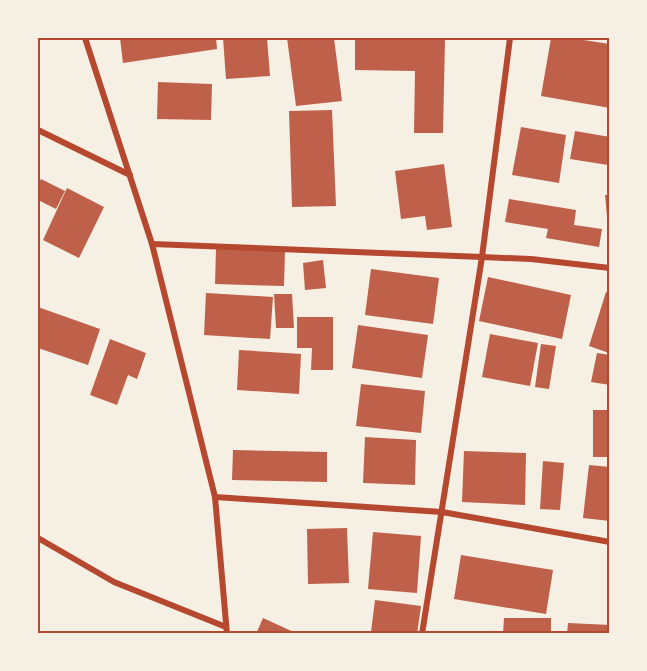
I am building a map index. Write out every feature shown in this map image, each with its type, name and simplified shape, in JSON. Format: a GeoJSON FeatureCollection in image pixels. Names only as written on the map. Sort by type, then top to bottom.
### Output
{"type":"FeatureCollection","features":[{"type":"Feature","properties":{"kind":"street"},"geometry":{"type":"LineString","coordinates":[[38,538],[114,582],[227,630],[215,497],[152,244],[85,38]]}},
{"type":"Feature","properties":{"kind":"street"},"geometry":{"type":"LineString","coordinates":[[422,633],[482,257],[510,38]]}},
{"type":"Feature","properties":{"kind":"street"},"geometry":{"type":"LineString","coordinates":[[38,130],[130,175]]}},
{"type":"Feature","properties":{"kind":"street"},"geometry":{"type":"LineString","coordinates":[[152,244],[482,257],[609,268]]}},
{"type":"Feature","properties":{"kind":"street"},"geometry":{"type":"LineString","coordinates":[[215,497],[442,512],[609,542]]}},
{"type":"Feature","properties":{"kind":"building"},"geometry":{"type":"Polygon","coordinates":[[[120,38],[216,38],[217,49],[123,63],[120,38]]]}},
{"type":"Feature","properties":{"kind":"building"},"geometry":{"type":"Polygon","coordinates":[[[223,38],[267,38],[270,76],[226,79],[223,38]]]}},
{"type":"Feature","properties":{"kind":"building"},"geometry":{"type":"Polygon","coordinates":[[[287,38],[334,38],[342,101],[296,106],[287,38]]]}},
{"type":"Feature","properties":{"kind":"building"},"geometry":{"type":"Polygon","coordinates":[[[355,38],[445,39],[443,133],[414,133],[415,71],[355,70],[355,38]]]}},
{"type":"Feature","properties":{"kind":"building"},"geometry":{"type":"Polygon","coordinates":[[[551,38],[570,38],[610,44],[610,108],[541,96],[551,38]]]}},
{"type":"Feature","properties":{"kind":"building"},"geometry":{"type":"Polygon","coordinates":[[[158,82],[212,84],[211,120],[157,119],[158,82]]]}},
{"type":"Feature","properties":{"kind":"building"},"geometry":{"type":"Polygon","coordinates":[[[332,110],[336,206],[292,207],[289,111],[332,110]]]}},
{"type":"Feature","properties":{"kind":"building"},"geometry":{"type":"Polygon","coordinates":[[[521,127],[566,135],[559,183],[512,175],[521,127]]]}},
{"type":"Feature","properties":{"kind":"building"},"geometry":{"type":"Polygon","coordinates":[[[575,131],[610,137],[608,165],[570,159],[575,131]]]}},
{"type":"Feature","properties":{"kind":"building"},"geometry":{"type":"Polygon","coordinates":[[[444,164],[452,227],[427,230],[425,216],[401,219],[395,171],[444,164]]]}},
{"type":"Feature","properties":{"kind":"building"},"geometry":{"type":"Polygon","coordinates":[[[41,179],[65,191],[56,209],[38,200],[38,185],[41,179]]]}},
{"type":"Feature","properties":{"kind":"building"},"geometry":{"type":"Polygon","coordinates":[[[67,188],[104,207],[79,258],[43,240],[67,188]]]}},
{"type":"Feature","properties":{"kind":"building"},"geometry":{"type":"Polygon","coordinates":[[[605,195],[610,195],[610,227],[608,227],[605,195]]]}},
{"type":"Feature","properties":{"kind":"building"},"geometry":{"type":"Polygon","coordinates":[[[509,199],[576,210],[574,225],[602,229],[599,247],[546,238],[548,229],[505,222],[509,199]]]}},
{"type":"Feature","properties":{"kind":"building"},"geometry":{"type":"Polygon","coordinates":[[[216,249],[285,250],[284,286],[215,284],[216,249]]]}},
{"type":"Feature","properties":{"kind":"building"},"geometry":{"type":"Polygon","coordinates":[[[323,260],[326,288],[305,290],[303,263],[323,260]]]}},
{"type":"Feature","properties":{"kind":"building"},"geometry":{"type":"Polygon","coordinates":[[[371,269],[439,278],[433,324],[365,315],[371,269]]]}},
{"type":"Feature","properties":{"kind":"building"},"geometry":{"type":"Polygon","coordinates":[[[488,277],[571,295],[562,339],[479,321],[488,277]]]}},
{"type":"Feature","properties":{"kind":"building"},"geometry":{"type":"Polygon","coordinates":[[[606,292],[610,293],[609,353],[589,346],[606,292]]]}},
{"type":"Feature","properties":{"kind":"building"},"geometry":{"type":"Polygon","coordinates":[[[206,293],[273,297],[270,339],[204,335],[206,293]]]}},
{"type":"Feature","properties":{"kind":"building"},"geometry":{"type":"Polygon","coordinates":[[[274,294],[292,294],[294,328],[276,328],[274,294]]]}},
{"type":"Feature","properties":{"kind":"building"},"geometry":{"type":"Polygon","coordinates":[[[38,307],[100,329],[88,365],[38,348],[38,307]]]}},
{"type":"Feature","properties":{"kind":"building"},"geometry":{"type":"Polygon","coordinates":[[[297,317],[333,317],[333,370],[311,370],[312,348],[297,348],[297,317]]]}},
{"type":"Feature","properties":{"kind":"building"},"geometry":{"type":"Polygon","coordinates":[[[358,325],[428,335],[422,378],[352,368],[358,325]]]}},
{"type":"Feature","properties":{"kind":"building"},"geometry":{"type":"Polygon","coordinates":[[[490,334],[538,343],[530,386],[482,377],[490,334]]]}},
{"type":"Feature","properties":{"kind":"building"},"geometry":{"type":"Polygon","coordinates":[[[110,339],[146,353],[137,379],[128,375],[117,405],[90,395],[110,339]]]}},
{"type":"Feature","properties":{"kind":"building"},"geometry":{"type":"Polygon","coordinates":[[[541,344],[556,346],[549,389],[535,387],[541,344]]]}},
{"type":"Feature","properties":{"kind":"building"},"geometry":{"type":"Polygon","coordinates":[[[239,350],[301,354],[299,394],[237,390],[239,350]]]}},
{"type":"Feature","properties":{"kind":"building"},"geometry":{"type":"Polygon","coordinates":[[[597,353],[610,355],[610,385],[591,382],[597,353]]]}},
{"type":"Feature","properties":{"kind":"building"},"geometry":{"type":"Polygon","coordinates":[[[361,384],[425,391],[421,433],[356,426],[361,384]]]}},
{"type":"Feature","properties":{"kind":"building"},"geometry":{"type":"Polygon","coordinates":[[[593,410],[610,410],[610,457],[593,457],[593,410]]]}},
{"type":"Feature","properties":{"kind":"building"},"geometry":{"type":"Polygon","coordinates":[[[365,437],[416,440],[415,485],[363,483],[365,437]]]}},
{"type":"Feature","properties":{"kind":"building"},"geometry":{"type":"Polygon","coordinates":[[[233,450],[327,452],[327,482],[232,480],[233,450]]]}},
{"type":"Feature","properties":{"kind":"building"},"geometry":{"type":"Polygon","coordinates":[[[464,451],[526,453],[525,505],[462,502],[464,451]]]}},
{"type":"Feature","properties":{"kind":"building"},"geometry":{"type":"Polygon","coordinates":[[[543,461],[564,463],[560,510],[540,509],[543,461]]]}},
{"type":"Feature","properties":{"kind":"building"},"geometry":{"type":"Polygon","coordinates":[[[589,465],[610,467],[610,521],[583,518],[589,465]]]}},
{"type":"Feature","properties":{"kind":"building"},"geometry":{"type":"Polygon","coordinates":[[[347,528],[349,583],[308,584],[307,529],[347,528]]]}},
{"type":"Feature","properties":{"kind":"building"},"geometry":{"type":"Polygon","coordinates":[[[373,532],[421,536],[417,593],[368,589],[373,532]]]}},
{"type":"Feature","properties":{"kind":"building"},"geometry":{"type":"Polygon","coordinates":[[[461,555],[553,570],[546,614],[454,599],[461,555]]]}},
{"type":"Feature","properties":{"kind":"building"},"geometry":{"type":"Polygon","coordinates":[[[375,600],[421,606],[417,634],[371,632],[375,600]]]}},
{"type":"Feature","properties":{"kind":"building"},"geometry":{"type":"Polygon","coordinates":[[[263,618],[298,634],[256,634],[263,618]]]}},
{"type":"Feature","properties":{"kind":"building"},"geometry":{"type":"Polygon","coordinates":[[[504,618],[551,618],[551,634],[503,634],[504,618]]]}},
{"type":"Feature","properties":{"kind":"building"},"geometry":{"type":"Polygon","coordinates":[[[568,623],[610,625],[610,634],[567,634],[568,623]]]}}]}
